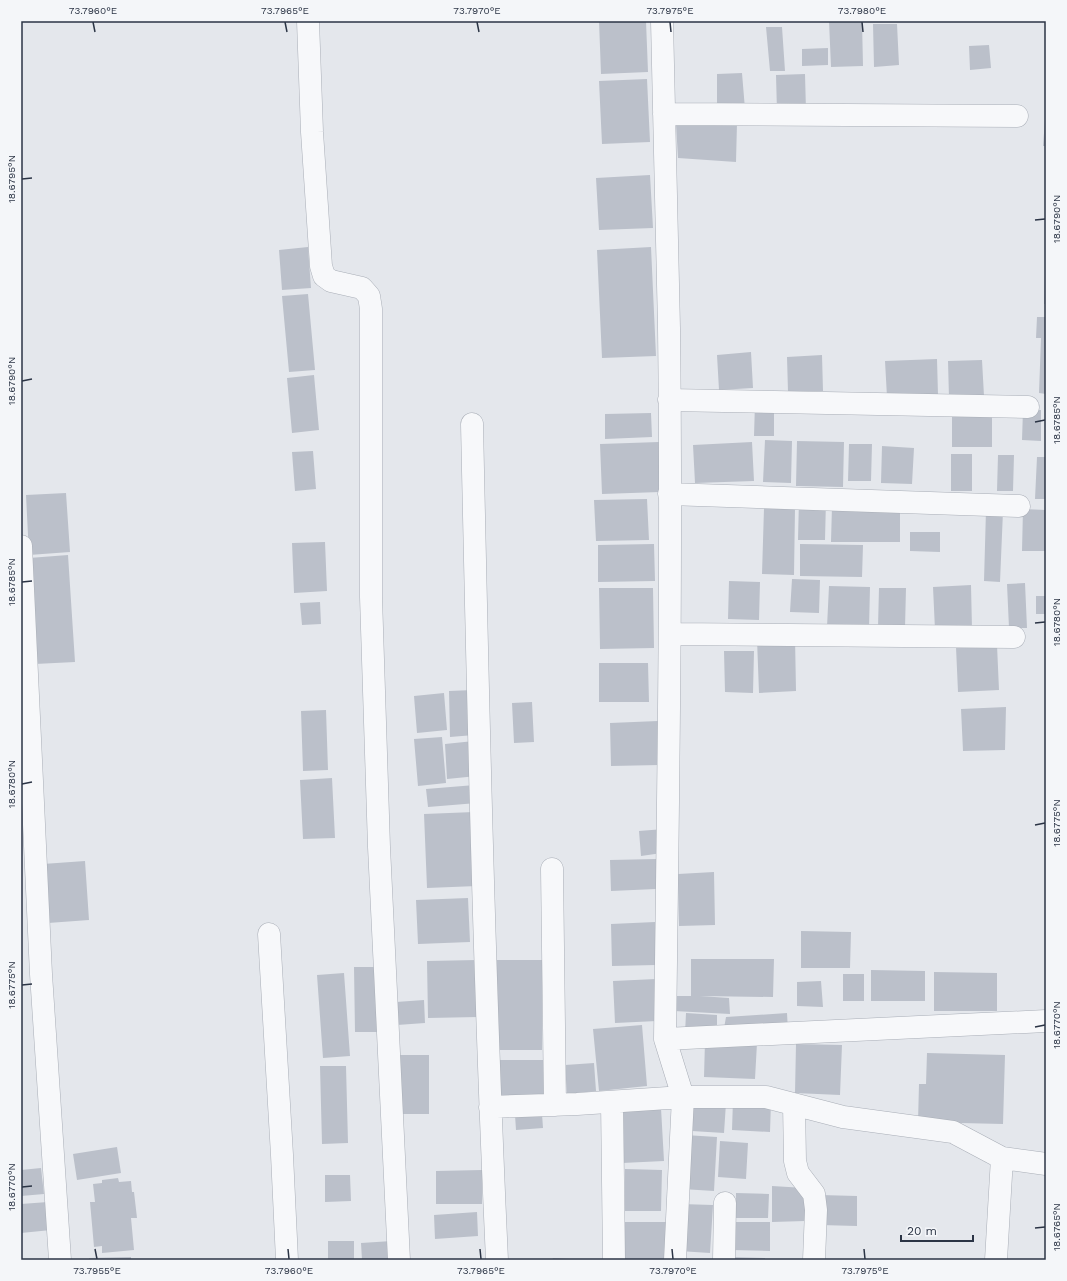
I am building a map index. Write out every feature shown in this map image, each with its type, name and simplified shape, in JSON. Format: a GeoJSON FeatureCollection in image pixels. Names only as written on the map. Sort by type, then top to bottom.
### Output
{"type":"FeatureCollection","features":[{"type":"Feature","properties":{"kind":"street"},"geometry":{"type":"LineString","coordinates":[[308,21],[312,132],[321,266],[324,276],[331,281],[362,288],[369,296],[372,309],[371,597],[379,848],[399,1260]]}},
{"type":"Feature","properties":{"kind":"street"},"geometry":{"type":"LineString","coordinates":[[662,21],[669,400],[670,634],[665,1039],[684,1097],[675,1260]]}},
{"type":"Feature","properties":{"kind":"street"},"geometry":{"type":"LineString","coordinates":[[664,114],[1017,116]]}},
{"type":"Feature","properties":{"kind":"street"},"geometry":{"type":"LineString","coordinates":[[669,400],[1028,407]]}},
{"type":"Feature","properties":{"kind":"street"},"geometry":{"type":"LineString","coordinates":[[472,424],[481,816],[490,1107],[497,1260]]}},
{"type":"Feature","properties":{"kind":"street"},"geometry":{"type":"LineString","coordinates":[[669,494],[1019,506]]}},
{"type":"Feature","properties":{"kind":"street"},"geometry":{"type":"LineString","coordinates":[[21,546],[41,974],[60,1260]]}},
{"type":"Feature","properties":{"kind":"street"},"geometry":{"type":"LineString","coordinates":[[670,634],[1014,637]]}},
{"type":"Feature","properties":{"kind":"street"},"geometry":{"type":"LineString","coordinates":[[552,869],[555,1105]]}},
{"type":"Feature","properties":{"kind":"street"},"geometry":{"type":"LineString","coordinates":[[270,934],[287,1260]]}},
{"type":"Feature","properties":{"kind":"street"},"geometry":{"type":"LineString","coordinates":[[665,1039],[1046,1021]]}},
{"type":"Feature","properties":{"kind":"street"},"geometry":{"type":"LineString","coordinates":[[490,1107],[555,1105],[684,1097],[766,1097],[843,1117],[953,1132],[1002,1158],[1046,1164]]}},
{"type":"Feature","properties":{"kind":"street"},"geometry":{"type":"LineString","coordinates":[[612,1102],[614,1260]]}},
{"type":"Feature","properties":{"kind":"street"},"geometry":{"type":"LineString","coordinates":[[794,1104],[795,1161],[798,1173],[814,1194],[816,1210],[814,1260]]}},
{"type":"Feature","properties":{"kind":"street"},"geometry":{"type":"LineString","coordinates":[[996,1260],[1002,1158]]}},
{"type":"Feature","properties":{"kind":"street"},"geometry":{"type":"LineString","coordinates":[[724,1260],[725,1203]]}},
{"type":"Feature","properties":{"kind":"building"},"geometry":{"type":"Polygon","coordinates":[[[599,21],[646,21],[648,72],[601,74],[599,21]]]}},
{"type":"Feature","properties":{"kind":"building"},"geometry":{"type":"Polygon","coordinates":[[[829,21],[862,21],[863,66],[831,67],[829,21]]]}},
{"type":"Feature","properties":{"kind":"building"},"geometry":{"type":"Polygon","coordinates":[[[873,24],[897,24],[899,65],[874,67],[873,24]]]}},
{"type":"Feature","properties":{"kind":"building"},"geometry":{"type":"Polygon","coordinates":[[[766,27],[782,27],[785,71],[770,71],[766,27]]]}},
{"type":"Feature","properties":{"kind":"building"},"geometry":{"type":"Polygon","coordinates":[[[989,45],[991,68],[970,70],[969,46],[989,45]]]}},
{"type":"Feature","properties":{"kind":"building"},"geometry":{"type":"Polygon","coordinates":[[[828,48],[828,65],[802,66],[802,49],[828,48]]]}},
{"type":"Feature","properties":{"kind":"building"},"geometry":{"type":"Polygon","coordinates":[[[742,73],[745,109],[717,110],[717,74],[742,73]]]}},
{"type":"Feature","properties":{"kind":"building"},"geometry":{"type":"Polygon","coordinates":[[[805,74],[806,111],[777,112],[776,75],[805,74]]]}},
{"type":"Feature","properties":{"kind":"building"},"geometry":{"type":"Polygon","coordinates":[[[647,79],[650,142],[602,144],[599,81],[647,79]]]}},
{"type":"Feature","properties":{"kind":"building"},"geometry":{"type":"Polygon","coordinates":[[[1045,120],[1046,146],[1043,146],[1045,120]]]}},
{"type":"Feature","properties":{"kind":"building"},"geometry":{"type":"Polygon","coordinates":[[[737,123],[736,162],[678,158],[676,124],[737,123]]]}},
{"type":"Feature","properties":{"kind":"building"},"geometry":{"type":"Polygon","coordinates":[[[650,175],[653,228],[599,230],[596,178],[650,175]]]}},
{"type":"Feature","properties":{"kind":"building"},"geometry":{"type":"Polygon","coordinates":[[[308,247],[311,288],[282,290],[279,250],[308,247]]]}},
{"type":"Feature","properties":{"kind":"building"},"geometry":{"type":"Polygon","coordinates":[[[651,247],[656,356],[602,358],[597,250],[651,247]]]}},
{"type":"Feature","properties":{"kind":"building"},"geometry":{"type":"Polygon","coordinates":[[[1045,274],[1046,304],[1044,304],[1045,274]]]}},
{"type":"Feature","properties":{"kind":"building"},"geometry":{"type":"Polygon","coordinates":[[[308,294],[315,370],[289,372],[282,296],[308,294]]]}},
{"type":"Feature","properties":{"kind":"building"},"geometry":{"type":"Polygon","coordinates":[[[1037,317],[1046,317],[1046,394],[1039,393],[1041,338],[1036,338],[1037,317]]]}},
{"type":"Feature","properties":{"kind":"building"},"geometry":{"type":"Polygon","coordinates":[[[751,352],[753,388],[719,390],[717,355],[751,352]]]}},
{"type":"Feature","properties":{"kind":"building"},"geometry":{"type":"Polygon","coordinates":[[[822,355],[823,391],[788,392],[787,357],[822,355]]]}},
{"type":"Feature","properties":{"kind":"building"},"geometry":{"type":"Polygon","coordinates":[[[937,359],[938,395],[887,397],[885,361],[937,359]]]}},
{"type":"Feature","properties":{"kind":"building"},"geometry":{"type":"Polygon","coordinates":[[[982,360],[984,396],[949,398],[948,361],[982,360]]]}},
{"type":"Feature","properties":{"kind":"building"},"geometry":{"type":"Polygon","coordinates":[[[314,375],[319,430],[292,433],[287,378],[314,375]]]}},
{"type":"Feature","properties":{"kind":"building"},"geometry":{"type":"Polygon","coordinates":[[[755,403],[774,403],[774,436],[754,436],[755,403]]]}},
{"type":"Feature","properties":{"kind":"building"},"geometry":{"type":"Polygon","coordinates":[[[1023,410],[1041,410],[1041,441],[1022,440],[1023,410]]]}},
{"type":"Feature","properties":{"kind":"building"},"geometry":{"type":"Polygon","coordinates":[[[651,413],[652,437],[605,439],[605,414],[651,413]]]}},
{"type":"Feature","properties":{"kind":"building"},"geometry":{"type":"Polygon","coordinates":[[[952,414],[992,414],[992,447],[952,447],[952,414]]]}},
{"type":"Feature","properties":{"kind":"building"},"geometry":{"type":"Polygon","coordinates":[[[765,440],[792,441],[791,483],[763,482],[765,440]]]}},
{"type":"Feature","properties":{"kind":"building"},"geometry":{"type":"Polygon","coordinates":[[[797,441],[844,442],[843,487],[796,486],[797,441]]]}},
{"type":"Feature","properties":{"kind":"building"},"geometry":{"type":"Polygon","coordinates":[[[659,442],[660,492],[602,494],[600,444],[659,442]]]}},
{"type":"Feature","properties":{"kind":"building"},"geometry":{"type":"Polygon","coordinates":[[[752,442],[754,481],[695,483],[693,445],[752,442]]]}},
{"type":"Feature","properties":{"kind":"building"},"geometry":{"type":"Polygon","coordinates":[[[849,444],[872,444],[871,481],[848,481],[849,444]]]}},
{"type":"Feature","properties":{"kind":"building"},"geometry":{"type":"Polygon","coordinates":[[[882,446],[914,448],[912,484],[881,483],[882,446]]]}},
{"type":"Feature","properties":{"kind":"building"},"geometry":{"type":"Polygon","coordinates":[[[313,451],[316,489],[295,491],[292,452],[313,451]]]}},
{"type":"Feature","properties":{"kind":"building"},"geometry":{"type":"Polygon","coordinates":[[[951,454],[972,454],[972,491],[951,491],[951,454]]]}},
{"type":"Feature","properties":{"kind":"building"},"geometry":{"type":"Polygon","coordinates":[[[998,455],[1014,455],[1013,491],[997,491],[998,455]]]}},
{"type":"Feature","properties":{"kind":"building"},"geometry":{"type":"Polygon","coordinates":[[[1037,457],[1046,457],[1046,499],[1035,499],[1037,457]]]}},
{"type":"Feature","properties":{"kind":"building"},"geometry":{"type":"Polygon","coordinates":[[[66,493],[70,552],[29,555],[26,495],[66,493]]]}},
{"type":"Feature","properties":{"kind":"building"},"geometry":{"type":"Polygon","coordinates":[[[647,499],[649,540],[596,541],[594,500],[647,499]]]}},
{"type":"Feature","properties":{"kind":"building"},"geometry":{"type":"Polygon","coordinates":[[[799,499],[826,500],[825,540],[798,540],[799,499]]]}},
{"type":"Feature","properties":{"kind":"building"},"geometry":{"type":"Polygon","coordinates":[[[832,506],[900,508],[900,542],[831,542],[832,506]]]}},
{"type":"Feature","properties":{"kind":"building"},"geometry":{"type":"Polygon","coordinates":[[[764,508],[795,508],[794,575],[762,574],[764,508]]]}},
{"type":"Feature","properties":{"kind":"building"},"geometry":{"type":"Polygon","coordinates":[[[1023,509],[1046,510],[1046,551],[1022,551],[1023,509]]]}},
{"type":"Feature","properties":{"kind":"building"},"geometry":{"type":"Polygon","coordinates":[[[986,510],[1003,511],[1000,582],[984,581],[986,510]]]}},
{"type":"Feature","properties":{"kind":"building"},"geometry":{"type":"Polygon","coordinates":[[[910,532],[940,532],[940,552],[910,551],[910,532]]]}},
{"type":"Feature","properties":{"kind":"building"},"geometry":{"type":"Polygon","coordinates":[[[325,542],[327,591],[294,593],[292,543],[325,542]]]}},
{"type":"Feature","properties":{"kind":"building"},"geometry":{"type":"Polygon","coordinates":[[[654,544],[655,581],[598,582],[598,545],[654,544]]]}},
{"type":"Feature","properties":{"kind":"building"},"geometry":{"type":"Polygon","coordinates":[[[800,544],[863,545],[862,577],[800,576],[800,544]]]}},
{"type":"Feature","properties":{"kind":"building"},"geometry":{"type":"Polygon","coordinates":[[[68,555],[75,662],[35,664],[29,558],[68,555]]]}},
{"type":"Feature","properties":{"kind":"building"},"geometry":{"type":"Polygon","coordinates":[[[792,579],[820,580],[819,613],[790,612],[792,579]]]}},
{"type":"Feature","properties":{"kind":"building"},"geometry":{"type":"Polygon","coordinates":[[[729,581],[760,582],[759,620],[728,619],[729,581]]]}},
{"type":"Feature","properties":{"kind":"building"},"geometry":{"type":"Polygon","coordinates":[[[1025,583],[1027,628],[1009,628],[1007,584],[1025,583]]]}},
{"type":"Feature","properties":{"kind":"building"},"geometry":{"type":"Polygon","coordinates":[[[971,585],[972,629],[935,630],[933,587],[971,585]]]}},
{"type":"Feature","properties":{"kind":"building"},"geometry":{"type":"Polygon","coordinates":[[[829,586],[870,587],[869,629],[827,627],[829,586]]]}},
{"type":"Feature","properties":{"kind":"building"},"geometry":{"type":"Polygon","coordinates":[[[599,588],[653,588],[654,648],[600,649],[599,588]]]}},
{"type":"Feature","properties":{"kind":"building"},"geometry":{"type":"Polygon","coordinates":[[[879,588],[906,588],[905,628],[878,627],[879,588]]]}},
{"type":"Feature","properties":{"kind":"building"},"geometry":{"type":"Polygon","coordinates":[[[1036,596],[1046,596],[1046,614],[1036,614],[1036,596]]]}},
{"type":"Feature","properties":{"kind":"building"},"geometry":{"type":"Polygon","coordinates":[[[320,602],[321,624],[302,625],[300,603],[320,602]]]}},
{"type":"Feature","properties":{"kind":"building"},"geometry":{"type":"Polygon","coordinates":[[[795,637],[796,691],[759,693],[757,639],[795,637]]]}},
{"type":"Feature","properties":{"kind":"building"},"geometry":{"type":"Polygon","coordinates":[[[997,645],[999,690],[958,692],[956,647],[997,645]]]}},
{"type":"Feature","properties":{"kind":"building"},"geometry":{"type":"Polygon","coordinates":[[[724,651],[754,651],[753,693],[725,692],[724,651]]]}},
{"type":"Feature","properties":{"kind":"building"},"geometry":{"type":"Polygon","coordinates":[[[599,663],[648,663],[649,702],[599,702],[599,663]]]}},
{"type":"Feature","properties":{"kind":"building"},"geometry":{"type":"Polygon","coordinates":[[[473,690],[474,735],[450,737],[449,691],[473,690]]]}},
{"type":"Feature","properties":{"kind":"building"},"geometry":{"type":"Polygon","coordinates":[[[444,693],[447,730],[417,733],[414,696],[444,693]]]}},
{"type":"Feature","properties":{"kind":"building"},"geometry":{"type":"Polygon","coordinates":[[[532,702],[534,742],[514,743],[512,703],[532,702]]]}},
{"type":"Feature","properties":{"kind":"building"},"geometry":{"type":"Polygon","coordinates":[[[1006,707],[1005,750],[963,751],[961,709],[1006,707]]]}},
{"type":"Feature","properties":{"kind":"building"},"geometry":{"type":"Polygon","coordinates":[[[326,710],[328,770],[303,771],[301,711],[326,710]]]}},
{"type":"Feature","properties":{"kind":"building"},"geometry":{"type":"Polygon","coordinates":[[[658,721],[659,765],[611,766],[610,723],[658,721]]]}},
{"type":"Feature","properties":{"kind":"building"},"geometry":{"type":"Polygon","coordinates":[[[442,737],[446,783],[418,786],[414,739],[442,737]]]}},
{"type":"Feature","properties":{"kind":"building"},"geometry":{"type":"Polygon","coordinates":[[[474,741],[477,776],[447,779],[445,744],[474,741]]]}},
{"type":"Feature","properties":{"kind":"building"},"geometry":{"type":"Polygon","coordinates":[[[332,778],[335,838],[303,839],[300,780],[332,778]]]}},
{"type":"Feature","properties":{"kind":"building"},"geometry":{"type":"Polygon","coordinates":[[[475,785],[477,803],[428,807],[426,789],[475,785]]]}},
{"type":"Feature","properties":{"kind":"building"},"geometry":{"type":"Polygon","coordinates":[[[474,812],[477,886],[427,888],[424,814],[474,812]]]}},
{"type":"Feature","properties":{"kind":"building"},"geometry":{"type":"Polygon","coordinates":[[[664,829],[662,853],[641,856],[639,831],[664,829]]]}},
{"type":"Feature","properties":{"kind":"building"},"geometry":{"type":"Polygon","coordinates":[[[656,859],[656,889],[611,891],[610,860],[656,859]]]}},
{"type":"Feature","properties":{"kind":"building"},"geometry":{"type":"Polygon","coordinates":[[[85,861],[89,920],[48,923],[43,864],[85,861]]]}},
{"type":"Feature","properties":{"kind":"building"},"geometry":{"type":"Polygon","coordinates":[[[714,872],[715,925],[679,926],[678,874],[714,872]]]}},
{"type":"Feature","properties":{"kind":"building"},"geometry":{"type":"Polygon","coordinates":[[[468,898],[470,942],[418,944],[416,900],[468,898]]]}},
{"type":"Feature","properties":{"kind":"building"},"geometry":{"type":"Polygon","coordinates":[[[655,922],[656,965],[612,966],[611,924],[655,922]]]}},
{"type":"Feature","properties":{"kind":"building"},"geometry":{"type":"Polygon","coordinates":[[[801,931],[851,932],[850,968],[801,968],[801,931]]]}},
{"type":"Feature","properties":{"kind":"building"},"geometry":{"type":"Polygon","coordinates":[[[691,959],[774,959],[773,997],[700,996],[729,998],[730,1014],[674,1011],[675,996],[691,996],[691,959]]]}},
{"type":"Feature","properties":{"kind":"building"},"geometry":{"type":"Polygon","coordinates":[[[477,960],[478,1017],[428,1018],[427,961],[477,960]]]}},
{"type":"Feature","properties":{"kind":"building"},"geometry":{"type":"Polygon","coordinates":[[[493,960],[542,960],[542,1050],[494,1050],[493,960]]]}},
{"type":"Feature","properties":{"kind":"building"},"geometry":{"type":"Polygon","coordinates":[[[354,967],[381,967],[382,1032],[355,1032],[354,967]]]}},
{"type":"Feature","properties":{"kind":"building"},"geometry":{"type":"Polygon","coordinates":[[[871,970],[925,971],[925,1001],[871,1001],[871,970]]]}},
{"type":"Feature","properties":{"kind":"building"},"geometry":{"type":"Polygon","coordinates":[[[934,972],[997,973],[997,1011],[934,1011],[934,972]]]}},
{"type":"Feature","properties":{"kind":"building"},"geometry":{"type":"Polygon","coordinates":[[[344,973],[350,1056],[323,1058],[317,975],[344,973]]]}},
{"type":"Feature","properties":{"kind":"building"},"geometry":{"type":"Polygon","coordinates":[[[843,974],[864,974],[864,1001],[843,1001],[843,974]]]}},
{"type":"Feature","properties":{"kind":"building"},"geometry":{"type":"Polygon","coordinates":[[[656,979],[657,1021],[615,1023],[613,981],[656,979]]]}},
{"type":"Feature","properties":{"kind":"building"},"geometry":{"type":"Polygon","coordinates":[[[821,981],[823,1007],[797,1006],[797,982],[821,981]]]}},
{"type":"Feature","properties":{"kind":"building"},"geometry":{"type":"Polygon","coordinates":[[[424,1000],[425,1023],[397,1025],[396,1002],[424,1000]]]}},
{"type":"Feature","properties":{"kind":"building"},"geometry":{"type":"Polygon","coordinates":[[[686,1013],[717,1015],[717,1035],[685,1034],[686,1013]]]}},
{"type":"Feature","properties":{"kind":"building"},"geometry":{"type":"Polygon","coordinates":[[[787,1013],[788,1031],[723,1034],[726,1017],[787,1013]]]}},
{"type":"Feature","properties":{"kind":"building"},"geometry":{"type":"Polygon","coordinates":[[[642,1025],[647,1086],[599,1091],[593,1029],[642,1025]]]}},
{"type":"Feature","properties":{"kind":"building"},"geometry":{"type":"Polygon","coordinates":[[[705,1041],[757,1043],[755,1079],[704,1077],[705,1041]]]}},
{"type":"Feature","properties":{"kind":"building"},"geometry":{"type":"Polygon","coordinates":[[[796,1044],[842,1045],[840,1095],[795,1093],[796,1044]]]}},
{"type":"Feature","properties":{"kind":"building"},"geometry":{"type":"Polygon","coordinates":[[[927,1053],[1005,1055],[1003,1124],[918,1122],[919,1084],[926,1084],[927,1053]]]}},
{"type":"Feature","properties":{"kind":"building"},"geometry":{"type":"Polygon","coordinates":[[[398,1055],[429,1055],[429,1114],[398,1114],[398,1055]]]}},
{"type":"Feature","properties":{"kind":"building"},"geometry":{"type":"Polygon","coordinates":[[[500,1060],[544,1060],[544,1098],[500,1098],[500,1060]]]}},
{"type":"Feature","properties":{"kind":"building"},"geometry":{"type":"Polygon","coordinates":[[[594,1063],[596,1091],[567,1094],[565,1065],[594,1063]]]}},
{"type":"Feature","properties":{"kind":"building"},"geometry":{"type":"Polygon","coordinates":[[[320,1066],[346,1066],[348,1143],[322,1144],[320,1066]]]}},
{"type":"Feature","properties":{"kind":"building"},"geometry":{"type":"Polygon","coordinates":[[[733,1100],[771,1102],[770,1132],[732,1130],[733,1100]]]}},
{"type":"Feature","properties":{"kind":"building"},"geometry":{"type":"Polygon","coordinates":[[[693,1101],[726,1103],[724,1133],[692,1131],[693,1101]]]}},
{"type":"Feature","properties":{"kind":"building"},"geometry":{"type":"Polygon","coordinates":[[[661,1108],[664,1161],[622,1163],[620,1110],[661,1108]]]}},
{"type":"Feature","properties":{"kind":"building"},"geometry":{"type":"Polygon","coordinates":[[[542,1114],[543,1128],[516,1130],[515,1115],[542,1114]]]}},
{"type":"Feature","properties":{"kind":"building"},"geometry":{"type":"Polygon","coordinates":[[[685,1135],[717,1137],[714,1191],[682,1189],[685,1135]]]}},
{"type":"Feature","properties":{"kind":"building"},"geometry":{"type":"Polygon","coordinates":[[[720,1141],[748,1143],[746,1179],[718,1177],[720,1141]]]}},
{"type":"Feature","properties":{"kind":"building"},"geometry":{"type":"Polygon","coordinates":[[[117,1147],[121,1173],[77,1180],[73,1154],[117,1147]]]}},
{"type":"Feature","properties":{"kind":"building"},"geometry":{"type":"Polygon","coordinates":[[[41,1168],[44,1194],[21,1196],[21,1170],[41,1168]]]}},
{"type":"Feature","properties":{"kind":"building"},"geometry":{"type":"Polygon","coordinates":[[[625,1169],[662,1170],[661,1211],[625,1211],[625,1169]]]}},
{"type":"Feature","properties":{"kind":"building"},"geometry":{"type":"Polygon","coordinates":[[[482,1170],[482,1204],[436,1204],[436,1171],[482,1170]]]}},
{"type":"Feature","properties":{"kind":"building"},"geometry":{"type":"Polygon","coordinates":[[[325,1175],[350,1175],[351,1201],[325,1202],[325,1175]]]}},
{"type":"Feature","properties":{"kind":"building"},"geometry":{"type":"Polygon","coordinates":[[[118,1178],[119,1182],[131,1181],[132,1192],[134,1192],[137,1218],[131,1218],[134,1250],[102,1253],[102,1246],[94,1247],[90,1202],[95,1202],[93,1184],[102,1183],[102,1180],[118,1178]]]}},
{"type":"Feature","properties":{"kind":"building"},"geometry":{"type":"Polygon","coordinates":[[[772,1186],[805,1188],[805,1221],[772,1222],[772,1186]]]}},
{"type":"Feature","properties":{"kind":"building"},"geometry":{"type":"Polygon","coordinates":[[[736,1193],[769,1194],[768,1218],[736,1218],[736,1193]]]}},
{"type":"Feature","properties":{"kind":"building"},"geometry":{"type":"Polygon","coordinates":[[[820,1195],[857,1196],[857,1226],[820,1225],[820,1195]]]}},
{"type":"Feature","properties":{"kind":"building"},"geometry":{"type":"Polygon","coordinates":[[[48,1202],[51,1230],[21,1233],[21,1204],[48,1202]]]}},
{"type":"Feature","properties":{"kind":"building"},"geometry":{"type":"Polygon","coordinates":[[[681,1204],[713,1205],[710,1253],[679,1251],[681,1204]]]}},
{"type":"Feature","properties":{"kind":"building"},"geometry":{"type":"Polygon","coordinates":[[[477,1212],[478,1236],[435,1239],[434,1215],[477,1212]]]}},
{"type":"Feature","properties":{"kind":"building"},"geometry":{"type":"Polygon","coordinates":[[[616,1222],[666,1222],[666,1260],[615,1260],[616,1222]]]}},
{"type":"Feature","properties":{"kind":"building"},"geometry":{"type":"Polygon","coordinates":[[[732,1222],[770,1222],[770,1251],[732,1250],[732,1222]]]}},
{"type":"Feature","properties":{"kind":"building"},"geometry":{"type":"Polygon","coordinates":[[[328,1241],[354,1241],[354,1260],[328,1260],[328,1241]]]}},
{"type":"Feature","properties":{"kind":"building"},"geometry":{"type":"Polygon","coordinates":[[[392,1241],[392,1260],[362,1260],[361,1243],[392,1241]]]}},
{"type":"Feature","properties":{"kind":"building"},"geometry":{"type":"Polygon","coordinates":[[[131,1257],[131,1260],[89,1260],[89,1258],[131,1257]]]}},
{"type":"Feature","properties":{"kind":"building"},"geometry":{"type":"Polygon","coordinates":[[[729,1257],[765,1258],[765,1260],[729,1260],[729,1257]]]}},
{"type":"Feature","properties":{"kind":"building"},"geometry":{"type":"Polygon","coordinates":[[[553,1258],[571,1259],[552,1260],[553,1258]]]}}]}
